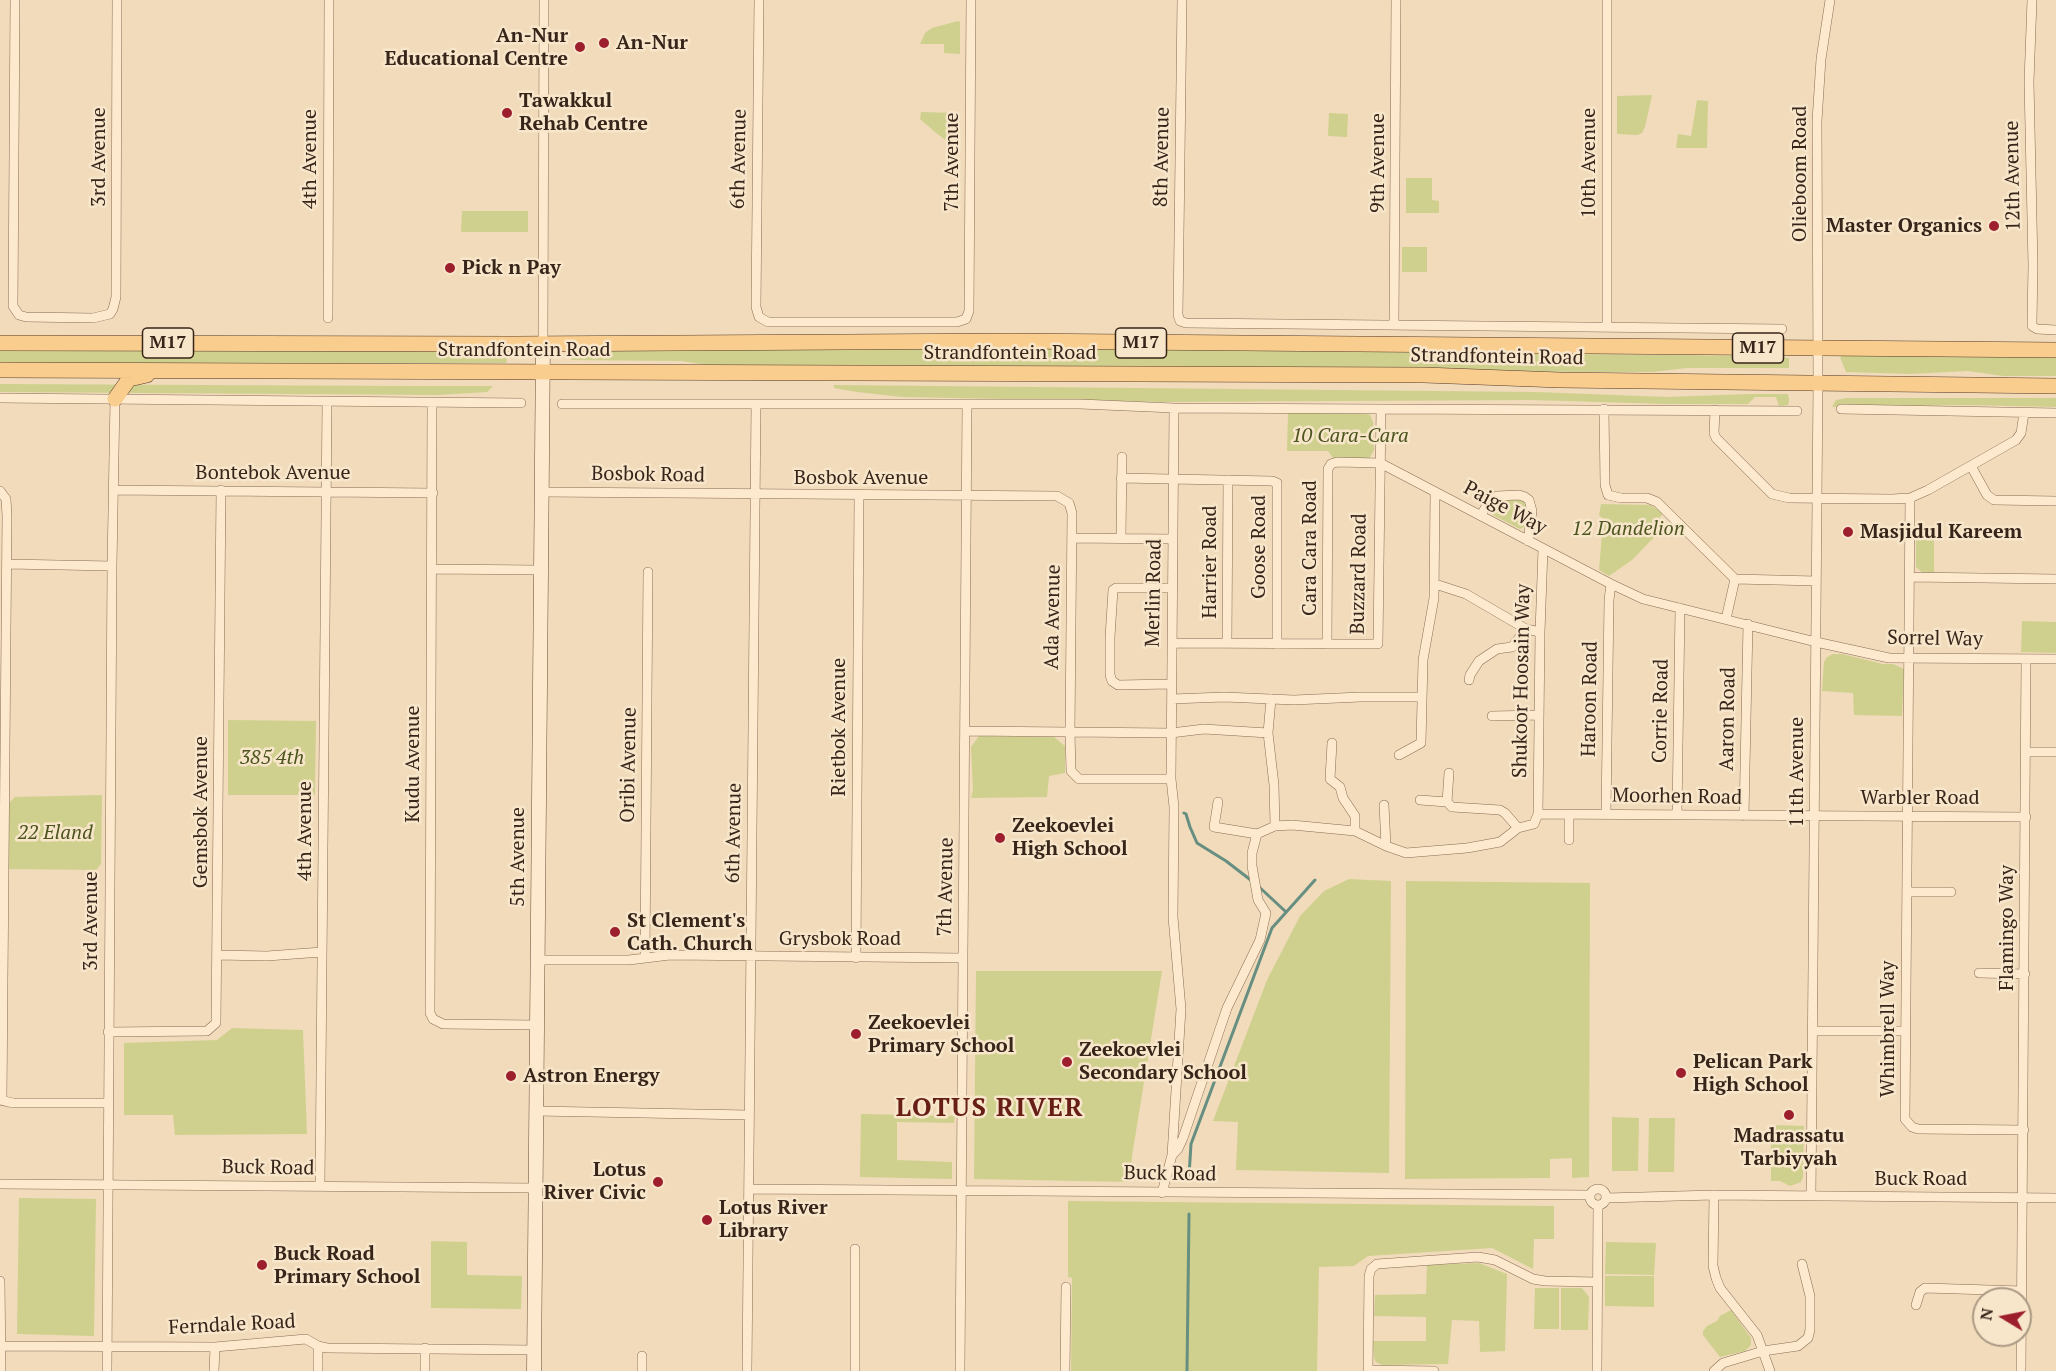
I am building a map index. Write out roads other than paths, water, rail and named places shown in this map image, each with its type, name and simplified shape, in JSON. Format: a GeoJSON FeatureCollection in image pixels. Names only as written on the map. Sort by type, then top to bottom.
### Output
{"type":"FeatureCollection","features":[{"type":"Feature","properties":{"kind":"main road","name":"Strandfontein Road"},"geometry":{"type":"LineString","coordinates":[[0,343],[1010,341],[2056,350]]}},
{"type":"Feature","properties":{"kind":"main road","name":"5th Avenue"},"geometry":{"type":"LineString","coordinates":[[534,1371],[539,570],[543,343]]}},
{"type":"Feature","properties":{"kind":"main road","name":"Strandfontein Road"},"geometry":{"type":"LineString","coordinates":[[0,370],[1412,375],[1560,380],[2056,386]]}},
{"type":"Feature","properties":{"kind":"main road"},"geometry":{"type":"LineString","coordinates":[[115,399],[129,379],[164,370]]}},
{"type":"Feature","properties":{"kind":"street","name":"3rd Avenue"},"geometry":{"type":"LineString","coordinates":[[15,0],[12,300],[15,312],[26,317],[93,318],[110,314],[114,309],[116,297],[117,0]]}},
{"type":"Feature","properties":{"kind":"street","name":"4th Avenue"},"geometry":{"type":"LineString","coordinates":[[328,318],[329,0]]}},
{"type":"Feature","properties":{"kind":"street"},"geometry":{"type":"LineString","coordinates":[[543,343],[544,0]]}},
{"type":"Feature","properties":{"kind":"street","name":"6th Avenue"},"geometry":{"type":"LineString","coordinates":[[759,0],[756,307],[759,317],[768,322],[963,321]]}},
{"type":"Feature","properties":{"kind":"street","name":"7th Avenue"},"geometry":{"type":"LineString","coordinates":[[963,321],[969,311],[970,0]]}},
{"type":"Feature","properties":{"kind":"street","name":"8th Avenue"},"geometry":{"type":"LineString","coordinates":[[1182,0],[1178,315],[1180,321],[1186,323],[1394,325]]}},
{"type":"Feature","properties":{"kind":"street","name":"9th Avenue"},"geometry":{"type":"LineString","coordinates":[[1394,325],[1396,0]]}},
{"type":"Feature","properties":{"kind":"street","name":"10th Avenue"},"geometry":{"type":"LineString","coordinates":[[1607,0],[1607,326]]}},
{"type":"Feature","properties":{"kind":"street","name":"Olieboom Road"},"geometry":{"type":"LineString","coordinates":[[1819,348],[1818,87],[1830,0]]}},
{"type":"Feature","properties":{"kind":"street","name":"12th Avenue"},"geometry":{"type":"LineString","coordinates":[[2032,0],[2030,82],[2032,326],[2037,329],[2056,330]]}},
{"type":"Feature","properties":{"kind":"street"},"geometry":{"type":"LineString","coordinates":[[1394,325],[1782,328]]}},
{"type":"Feature","properties":{"kind":"street","name":"11th Avenue"},"geometry":{"type":"LineString","coordinates":[[1811,1196],[1819,348]]}},
{"type":"Feature","properties":{"kind":"street"},"geometry":{"type":"LineString","coordinates":[[0,398],[327,403],[521,403]]}},
{"type":"Feature","properties":{"kind":"street","name":"3rd Avenue"},"geometry":{"type":"LineString","coordinates":[[106,1371],[115,399]]}},
{"type":"Feature","properties":{"kind":"street","name":"4th Avenue"},"geometry":{"type":"LineString","coordinates":[[320,1187],[327,403]]}},
{"type":"Feature","properties":{"kind":"street","name":"Kudu Avenue"},"geometry":{"type":"LineString","coordinates":[[432,403],[430,1013],[432,1019],[443,1024],[537,1024]]}},
{"type":"Feature","properties":{"kind":"street"},"geometry":{"type":"LineString","coordinates":[[562,404],[1080,404],[1174,408],[1797,411]]}},
{"type":"Feature","properties":{"kind":"street","name":"6th Avenue"},"geometry":{"type":"LineString","coordinates":[[747,1371],[756,404]]}},
{"type":"Feature","properties":{"kind":"street","name":"7th Avenue"},"geometry":{"type":"LineString","coordinates":[[960,1371],[967,404]]}},
{"type":"Feature","properties":{"kind":"street","name":"Merlin Road"},"geometry":{"type":"LineString","coordinates":[[1172,1155],[1181,1009],[1173,917],[1174,807],[1171,779],[1174,408]]}},
{"type":"Feature","properties":{"kind":"street","name":"Buzzard Road"},"geometry":{"type":"LineString","coordinates":[[1172,643],[1378,644],[1378,463],[1381,409]]}},
{"type":"Feature","properties":{"kind":"street"},"geometry":{"type":"LineString","coordinates":[[1604,409],[1605,485],[1608,495],[1621,498],[1647,498],[1657,502],[1736,579],[1816,581]]}},
{"type":"Feature","properties":{"kind":"street"},"geometry":{"type":"LineString","coordinates":[[1841,409],[2056,413]]}},
{"type":"Feature","properties":{"kind":"street"},"geometry":{"type":"LineString","coordinates":[[1715,410],[1716,438],[1766,489],[1778,496],[1817,498],[1910,498],[2016,440],[2021,433],[2024,413]]}},
{"type":"Feature","properties":{"kind":"street"},"geometry":{"type":"LineString","coordinates":[[1121,538],[1122,457]]}},
{"type":"Feature","properties":{"kind":"street","name":"Cara Cara Road"},"geometry":{"type":"LineString","coordinates":[[1327,644],[1328,470],[1330,464],[1337,462],[1378,463]]}},
{"type":"Feature","properties":{"kind":"street","name":"Paige Way"},"geometry":{"type":"LineString","coordinates":[[1378,463],[1643,599],[1816,642]]}},
{"type":"Feature","properties":{"kind":"street"},"geometry":{"type":"LineString","coordinates":[[1971,466],[1987,495],[1994,500],[2056,501]]}},
{"type":"Feature","properties":{"kind":"street","name":"Goose Road"},"geometry":{"type":"LineString","coordinates":[[1121,478],[1272,481],[1277,483],[1277,644]]}},
{"type":"Feature","properties":{"kind":"street","name":"Harrier Road"},"geometry":{"type":"LineString","coordinates":[[1227,644],[1228,480]]}},
{"type":"Feature","properties":{"kind":"street","name":"Bontebok Avenue"},"geometry":{"type":"LineString","coordinates":[[113,490],[433,493]]}},
{"type":"Feature","properties":{"kind":"street","name":"Gemsbok Avenue"},"geometry":{"type":"LineString","coordinates":[[108,1032],[203,1032],[212,1029],[216,1023],[218,1011],[221,490]]}},
{"type":"Feature","properties":{"kind":"street"},"geometry":{"type":"LineString","coordinates":[[0,491],[7,505],[1,1100],[13,1103],[109,1102]]}},
{"type":"Feature","properties":{"kind":"street","name":"Bosbok Road"},"geometry":{"type":"LineString","coordinates":[[541,492],[755,495]]}},
{"type":"Feature","properties":{"kind":"street"},"geometry":{"type":"LineString","coordinates":[[1399,755],[1425,745],[1422,660],[1434,598],[1435,493]]}},
{"type":"Feature","properties":{"kind":"street","name":"Bosbok Avenue"},"geometry":{"type":"LineString","coordinates":[[755,495],[967,496]]}},
{"type":"Feature","properties":{"kind":"street","name":"Rietbok Avenue"},"geometry":{"type":"LineString","coordinates":[[856,958],[859,496]]}},
{"type":"Feature","properties":{"kind":"street","name":"Ada Avenue"},"geometry":{"type":"LineString","coordinates":[[967,496],[1057,496],[1069,503],[1072,513],[1071,771],[1078,778],[1171,779]]}},
{"type":"Feature","properties":{"kind":"street"},"geometry":{"type":"LineString","coordinates":[[1481,515],[1487,505],[1497,496],[1525,497],[1529,500],[1532,511],[1528,541]]}},
{"type":"Feature","properties":{"kind":"street","name":"Whimbrell Way"},"geometry":{"type":"LineString","coordinates":[[1910,498],[1905,1108],[1907,1124],[1918,1129],[2024,1130]]}},
{"type":"Feature","properties":{"kind":"street"},"geometry":{"type":"LineString","coordinates":[[1072,538],[1173,539]]}},
{"type":"Feature","properties":{"kind":"street","name":"Shukoor Hoosain Way"},"geometry":{"type":"LineString","coordinates":[[1538,814],[1543,549]]}},
{"type":"Feature","properties":{"kind":"street"},"geometry":{"type":"LineString","coordinates":[[7,564],[112,566]]}},
{"type":"Feature","properties":{"kind":"street"},"geometry":{"type":"LineString","coordinates":[[433,569],[539,570]]}},
{"type":"Feature","properties":{"kind":"street","name":"Oribi Avenue"},"geometry":{"type":"LineString","coordinates":[[645,958],[648,572]]}},
{"type":"Feature","properties":{"kind":"street"},"geometry":{"type":"LineString","coordinates":[[1910,577],[2056,579]]}},
{"type":"Feature","properties":{"kind":"street"},"geometry":{"type":"LineString","coordinates":[[1726,619],[1736,579]]}},
{"type":"Feature","properties":{"kind":"street"},"geometry":{"type":"LineString","coordinates":[[1435,584],[1466,594],[1526,629],[1540,632]]}},
{"type":"Feature","properties":{"kind":"street","name":"Haroon Road"},"geometry":{"type":"LineString","coordinates":[[1606,814],[1611,584]]}},
{"type":"Feature","properties":{"kind":"street"},"geometry":{"type":"LineString","coordinates":[[1171,684],[1118,685],[1110,675],[1110,637],[1111,594],[1116,588],[1173,588]]}},
{"type":"Feature","properties":{"kind":"street","name":"Corrie Road"},"geometry":{"type":"LineString","coordinates":[[1677,815],[1680,608]]}},
{"type":"Feature","properties":{"kind":"street","name":"Aaron Road"},"geometry":{"type":"LineString","coordinates":[[1744,816],[1748,624]]}},
{"type":"Feature","properties":{"kind":"street"},"geometry":{"type":"LineString","coordinates":[[1469,680],[1479,661],[1497,649],[1512,647],[1526,629]]}},
{"type":"Feature","properties":{"kind":"street","name":"Sorrel Way"},"geometry":{"type":"LineString","coordinates":[[1816,642],[1876,656],[2056,659]]}},
{"type":"Feature","properties":{"kind":"street","name":"Flamingo Way"},"geometry":{"type":"LineString","coordinates":[[2022,1287],[2026,659]]}},
{"type":"Feature","properties":{"kind":"street"},"geometry":{"type":"LineString","coordinates":[[1172,699],[1422,698]]}},
{"type":"Feature","properties":{"kind":"street"},"geometry":{"type":"LineString","coordinates":[[1271,699],[1268,733],[1275,785],[1275,826]]}},
{"type":"Feature","properties":{"kind":"street"},"geometry":{"type":"LineString","coordinates":[[1492,716],[1539,715]]}},
{"type":"Feature","properties":{"kind":"street"},"geometry":{"type":"LineString","coordinates":[[966,731],[1171,733],[1204,729],[1268,733]]}},
{"type":"Feature","properties":{"kind":"street"},"geometry":{"type":"LineString","coordinates":[[1332,743],[1330,779],[1340,787],[1343,798],[1355,816],[1355,831]]}},
{"type":"Feature","properties":{"kind":"street"},"geometry":{"type":"LineString","coordinates":[[2025,752],[2056,752]]}},
{"type":"Feature","properties":{"kind":"street"},"geometry":{"type":"LineString","coordinates":[[1449,773],[1447,802],[1451,807],[1502,810],[1518,828]]}},
{"type":"Feature","properties":{"kind":"street"},"geometry":{"type":"LineString","coordinates":[[1420,800],[1447,802]]}},
{"type":"Feature","properties":{"kind":"street"},"geometry":{"type":"LineString","coordinates":[[1218,802],[1214,827],[1257,834],[1275,826],[1292,825],[1355,831],[1406,853],[1467,848],[1500,842],[1518,828],[1534,824],[1538,814]]}},
{"type":"Feature","properties":{"kind":"street"},"geometry":{"type":"LineString","coordinates":[[1384,805],[1386,846]]}},
{"type":"Feature","properties":{"kind":"street","name":"Moorhen Road"},"geometry":{"type":"LineString","coordinates":[[1538,814],[1815,816]]}},
{"type":"Feature","properties":{"kind":"street"},"geometry":{"type":"LineString","coordinates":[[1569,814],[1569,840]]}},
{"type":"Feature","properties":{"kind":"street","name":"Warbler Road"},"geometry":{"type":"LineString","coordinates":[[1815,816],[2026,817]]}},
{"type":"Feature","properties":{"kind":"street"},"geometry":{"type":"LineString","coordinates":[[1162,1193],[1172,1155],[1183,1138],[1227,1008],[1260,940],[1266,913],[1258,900],[1252,866],[1252,853],[1257,834]]}},
{"type":"Feature","properties":{"kind":"street"},"geometry":{"type":"LineString","coordinates":[[1907,892],[1951,892]]}},
{"type":"Feature","properties":{"kind":"street"},"geometry":{"type":"LineString","coordinates":[[218,955],[267,956],[322,952]]}},
{"type":"Feature","properties":{"kind":"street","name":"Grysbok Road"},"geometry":{"type":"LineString","coordinates":[[537,960],[628,960],[670,955],[963,958]]}},
{"type":"Feature","properties":{"kind":"street"},"geometry":{"type":"LineString","coordinates":[[1979,973],[2025,974]]}},
{"type":"Feature","properties":{"kind":"street"},"geometry":{"type":"LineString","coordinates":[[1812,1031],[1906,1031]]}},
{"type":"Feature","properties":{"kind":"street"},"geometry":{"type":"LineString","coordinates":[[536,1111],[749,1116]]}},
{"type":"Feature","properties":{"kind":"street","name":"Buck Road"},"geometry":{"type":"LineString","coordinates":[[0,1184],[535,1188]]}},
{"type":"Feature","properties":{"kind":"street","name":"Buck Road"},"geometry":{"type":"LineString","coordinates":[[749,1189],[1590,1195]]}},
{"type":"Feature","properties":{"kind":"street"},"geometry":{"type":"LineString","coordinates":[[1598,1189],[1605,1192],[1606,1198],[1598,1205],[1593,1203],[1590,1195],[1598,1189]]}},
{"type":"Feature","properties":{"kind":"street"},"geometry":{"type":"LineString","coordinates":[[1714,1195],[1713,1266],[1716,1278],[1720,1288],[1757,1335],[1770,1371]]}},
{"type":"Feature","properties":{"kind":"street","name":"Buck Road"},"geometry":{"type":"LineString","coordinates":[[1606,1198],[1714,1195],[2056,1198]]}},
{"type":"Feature","properties":{"kind":"street"},"geometry":{"type":"LineString","coordinates":[[1597,1371],[1598,1205]]}},
{"type":"Feature","properties":{"kind":"street"},"geometry":{"type":"LineString","coordinates":[[855,1250],[855,1371]]}},
{"type":"Feature","properties":{"kind":"street"},"geometry":{"type":"LineString","coordinates":[[1434,1371],[1368,1371],[1369,1276],[1374,1266],[1381,1262],[1478,1257],[1495,1260],[1533,1279],[1597,1282]]}},
{"type":"Feature","properties":{"kind":"street"},"geometry":{"type":"LineString","coordinates":[[1714,1371],[1723,1363],[1763,1351],[1798,1346],[1810,1335],[1810,1296],[1802,1264]]}},
{"type":"Feature","properties":{"kind":"street"},"geometry":{"type":"LineString","coordinates":[[0,1281],[1,1371]]}},
{"type":"Feature","properties":{"kind":"street"},"geometry":{"type":"LineString","coordinates":[[1065,1371],[1066,1287]]}},
{"type":"Feature","properties":{"kind":"street"},"geometry":{"type":"LineString","coordinates":[[1916,1305],[1920,1292],[1925,1288],[1972,1289]]}},
{"type":"Feature","properties":{"kind":"street","name":"Ferndale Road"},"geometry":{"type":"LineString","coordinates":[[1,1346],[214,1347],[306,1340],[327,1348],[534,1350]]}},
{"type":"Feature","properties":{"kind":"street"},"geometry":{"type":"LineString","coordinates":[[318,1346],[318,1371]]}},
{"type":"Feature","properties":{"kind":"street"},"geometry":{"type":"LineString","coordinates":[[214,1347],[214,1371]]}},
{"type":"Feature","properties":{"kind":"street","name":"Flamingo Way"},"geometry":{"type":"LineString","coordinates":[[2021,1347],[2021,1371]]}},
{"type":"Feature","properties":{"kind":"street"},"geometry":{"type":"LineString","coordinates":[[425,1348],[425,1371]]}},
{"type":"Feature","properties":{"kind":"street"},"geometry":{"type":"LineString","coordinates":[[642,1356],[642,1371]]}},
{"type":"Feature","properties":{"kind":"waterway"},"geometry":{"type":"LineString","coordinates":[[1184,813],[1197,843],[1252,881]]}},
{"type":"Feature","properties":{"kind":"waterway"},"geometry":{"type":"LineString","coordinates":[[1189,1176],[1191,1144],[1272,928],[1315,880]]}},
{"type":"Feature","properties":{"kind":"waterway"},"geometry":{"type":"LineString","coordinates":[[1257,885],[1285,911]]}},
{"type":"Feature","properties":{"kind":"waterway"},"geometry":{"type":"LineString","coordinates":[[1187,1371],[1189,1214]]}},
{"type":"Feature","properties":{"kind":"place","name":"An-Nur"},"geometry":{"type":"Point","coordinates":[604,43]}},
{"type":"Feature","properties":{"kind":"place","name":"An-Nur Educational Centre"},"geometry":{"type":"Point","coordinates":[580,47]}},
{"type":"Feature","properties":{"kind":"place","name":"Tawakkul Rehab Centre"},"geometry":{"type":"Point","coordinates":[507,113]}},
{"type":"Feature","properties":{"kind":"place","name":"Master Organics"},"geometry":{"type":"Point","coordinates":[1994,226]}},
{"type":"Feature","properties":{"kind":"place","name":"Pick n Pay"},"geometry":{"type":"Point","coordinates":[450,268]}},
{"type":"Feature","properties":{"kind":"place","name":"Masjidul Kareem"},"geometry":{"type":"Point","coordinates":[1848,532]}},
{"type":"Feature","properties":{"kind":"place","name":"Zeekoevlei High School"},"geometry":{"type":"Point","coordinates":[1000,838]}},
{"type":"Feature","properties":{"kind":"place","name":"St Clement's Cath. Church"},"geometry":{"type":"Point","coordinates":[615,932]}},
{"type":"Feature","properties":{"kind":"place","name":"Zeekoevlei Primary School"},"geometry":{"type":"Point","coordinates":[856,1034]}},
{"type":"Feature","properties":{"kind":"place","name":"Zeekoevlei Secondary School"},"geometry":{"type":"Point","coordinates":[1067,1062]}},
{"type":"Feature","properties":{"kind":"place","name":"Pelican Park High School"},"geometry":{"type":"Point","coordinates":[1681,1073]}},
{"type":"Feature","properties":{"kind":"place","name":"Astron Energy"},"geometry":{"type":"Point","coordinates":[511,1076]}},
{"type":"Feature","properties":{"kind":"place","name":"Madrassatu Tarbiyyah"},"geometry":{"type":"Point","coordinates":[1789,1115]}},
{"type":"Feature","properties":{"kind":"place","name":"Lotus River Civic"},"geometry":{"type":"Point","coordinates":[658,1182]}},
{"type":"Feature","properties":{"kind":"place","name":"Lotus River Library"},"geometry":{"type":"Point","coordinates":[707,1220]}},
{"type":"Feature","properties":{"kind":"place","name":"Buck Road Primary School"},"geometry":{"type":"Point","coordinates":[262,1265]}},
{"type":"Feature","properties":{"kind":"district","name":"LOTUS RIVER"},"geometry":{"type":"Point","coordinates":[990,1109]}},
{"type":"Feature","properties":{"kind":"park label","name":"10 Cara-Cara"},"geometry":{"type":"Point","coordinates":[1350,436]}},
{"type":"Feature","properties":{"kind":"park label","name":"12 Dandelion"},"geometry":{"type":"Point","coordinates":[1628,529]}},
{"type":"Feature","properties":{"kind":"park label","name":"385 4th"},"geometry":{"type":"Point","coordinates":[272,758]}},
{"type":"Feature","properties":{"kind":"park label","name":"22 Eland"},"geometry":{"type":"Point","coordinates":[55,833]}}]}
